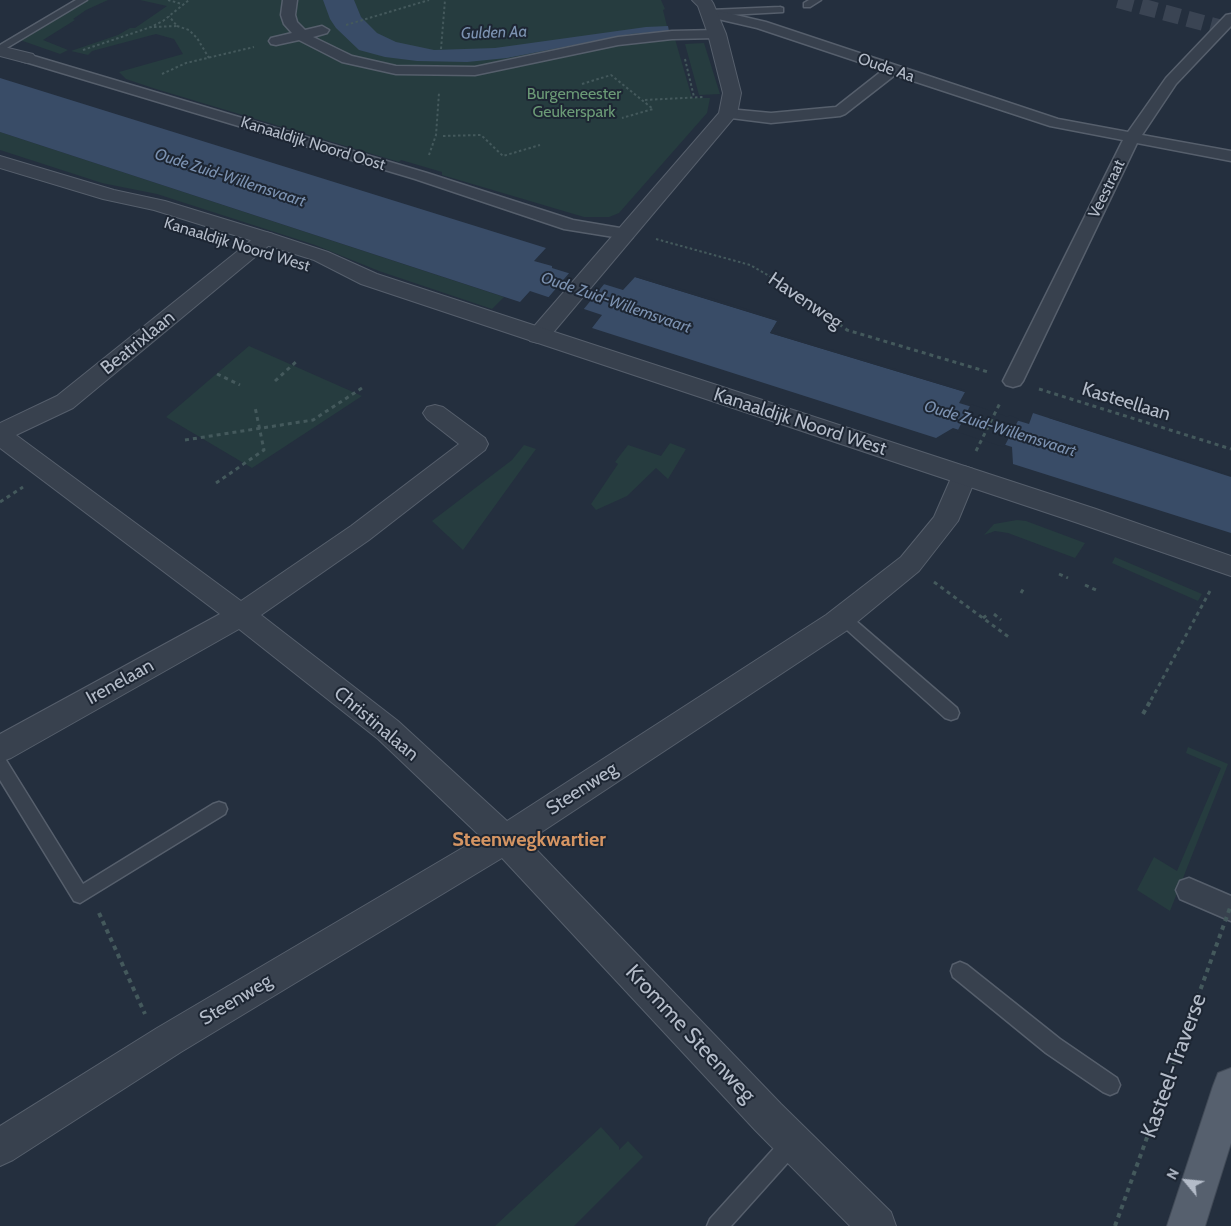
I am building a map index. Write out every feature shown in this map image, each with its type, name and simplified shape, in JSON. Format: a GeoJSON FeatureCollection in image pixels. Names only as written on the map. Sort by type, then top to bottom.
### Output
{"type":"FeatureCollection","features":[{"type":"Feature","properties":{"kind":"main road"},"geometry":{"type":"LineString","coordinates":[[1186,1226],[1231,1086]]}},
{"type":"Feature","properties":{"kind":"street"},"geometry":{"type":"LineString","coordinates":[[290,0],[288,16],[291,24],[301,34],[325,50],[360,63],[396,70],[490,69],[618,41],[680,35],[717,34]]}},
{"type":"Feature","properties":{"kind":"street"},"geometry":{"type":"LineString","coordinates":[[538,336],[626,234],[729,105],[717,34],[705,7]]}},
{"type":"Feature","properties":{"kind":"street","name":"Oude Aa"},"geometry":{"type":"LineString","coordinates":[[705,7],[1055,123],[1131,139],[1231,156]]}},
{"type":"Feature","properties":{"kind":"street","name":"Veestraat"},"geometry":{"type":"LineString","coordinates":[[1013,381],[1131,139],[1172,81],[1231,18]]}},
{"type":"Feature","properties":{"kind":"street"},"geometry":{"type":"LineString","coordinates":[[276,41],[322,30]]}},
{"type":"Feature","properties":{"kind":"street","name":"Kanaaldijk Noord Oost"},"geometry":{"type":"LineString","coordinates":[[0,50],[421,176],[570,225],[626,234]]}},
{"type":"Feature","properties":{"kind":"street"},"geometry":{"type":"LineString","coordinates":[[729,105],[766,118],[840,111],[892,70]]}},
{"type":"Feature","properties":{"kind":"street","name":"Kanaaldijk Noord West"},"geometry":{"type":"LineString","coordinates":[[0,162],[110,195],[150,218],[259,244],[321,256],[369,279],[964,475],[1222,575]]}},
{"type":"Feature","properties":{"kind":"street","name":"Beatrixlaan"},"geometry":{"type":"LineString","coordinates":[[0,434],[65,402],[259,244]]}},
{"type":"Feature","properties":{"kind":"street"},"geometry":{"type":"LineString","coordinates":[[241,615],[360,533],[476,444],[435,413]]}},
{"type":"Feature","properties":{"kind":"street","name":"Christinalaan"},"geometry":{"type":"LineString","coordinates":[[0,434],[241,615],[388,730],[505,839]]}},
{"type":"Feature","properties":{"kind":"street","name":"Steenweg"},"geometry":{"type":"LineString","coordinates":[[0,1147],[169,1040],[505,839],[843,618],[910,564],[945,521],[964,475]]}},
{"type":"Feature","properties":{"kind":"street","name":"Irenelaan"},"geometry":{"type":"LineString","coordinates":[[0,749],[241,615]]}},
{"type":"Feature","properties":{"kind":"street","name":"Kromme Steenweg"},"geometry":{"type":"LineString","coordinates":[[505,839],[793,1142],[878,1226]]}},
{"type":"Feature","properties":{"kind":"street"},"geometry":{"type":"LineString","coordinates":[[1189,890],[1231,907]]}},
{"type":"Feature","properties":{"kind":"lane"},"geometry":{"type":"LineString","coordinates":[[0,50],[82,0]]}},
{"type":"Feature","properties":{"kind":"lane"},"geometry":{"type":"LineString","coordinates":[[807,5],[816,0]]}},
{"type":"Feature","properties":{"kind":"lane"},"geometry":{"type":"LineString","coordinates":[[705,7],[780,10]]}},
{"type":"Feature","properties":{"kind":"lane"},"geometry":{"type":"LineString","coordinates":[[843,618],[951,712]]}},
{"type":"Feature","properties":{"kind":"lane"},"geometry":{"type":"LineString","coordinates":[[0,765],[80,895],[219,809]]}},
{"type":"Feature","properties":{"kind":"lane"},"geometry":{"type":"LineString","coordinates":[[960,971],[1053,1046],[1110,1085]]}},
{"type":"Feature","properties":{"kind":"lane"},"geometry":{"type":"LineString","coordinates":[[716,1226],[793,1142]]}},
{"type":"Feature","properties":{"kind":"path"},"geometry":{"type":"LineString","coordinates":[[168,0],[183,4]]}},
{"type":"Feature","properties":{"kind":"path"},"geometry":{"type":"LineString","coordinates":[[84,50],[151,27],[189,0]]}},
{"type":"Feature","properties":{"kind":"path"},"geometry":{"type":"LineString","coordinates":[[322,30],[352,24],[429,0]]}},
{"type":"Feature","properties":{"kind":"path"},"geometry":{"type":"LineString","coordinates":[[441,49],[445,0]]}},
{"type":"Feature","properties":{"kind":"path"},"geometry":{"type":"LineString","coordinates":[[169,16],[178,26]]}},
{"type":"Feature","properties":{"kind":"path"},"geometry":{"type":"LineString","coordinates":[[151,27],[178,26],[189,30],[197,38],[209,58]]}},
{"type":"Feature","properties":{"kind":"path"},"geometry":{"type":"LineString","coordinates":[[680,35],[694,97]]}},
{"type":"Feature","properties":{"kind":"path"},"geometry":{"type":"LineString","coordinates":[[130,88],[186,63],[276,41]]}},
{"type":"Feature","properties":{"kind":"path"},"geometry":{"type":"LineString","coordinates":[[421,176],[436,135],[440,71]]}},
{"type":"Feature","properties":{"kind":"path"},"geometry":{"type":"LineString","coordinates":[[582,84],[611,75],[654,109],[622,118]]}},
{"type":"Feature","properties":{"kind":"path"},"geometry":{"type":"LineString","coordinates":[[644,100],[694,97],[729,105]]}},
{"type":"Feature","properties":{"kind":"path"},"geometry":{"type":"LineString","coordinates":[[443,136],[481,135],[503,156],[540,145]]}},
{"type":"Feature","properties":{"kind":"path","name":"Havenweg"},"geometry":{"type":"LineString","coordinates":[[626,234],[651,237],[750,265],[792,288],[846,330],[990,372],[1013,381]]}},
{"type":"Feature","properties":{"kind":"path"},"geometry":{"type":"LineString","coordinates":[[275,381],[298,360]]}},
{"type":"Feature","properties":{"kind":"path"},"geometry":{"type":"LineString","coordinates":[[216,374],[240,385]]}},
{"type":"Feature","properties":{"kind":"path","name":"Kasteellaan"},"geometry":{"type":"LineString","coordinates":[[1013,381],[1231,449]]}},
{"type":"Feature","properties":{"kind":"path"},"geometry":{"type":"LineString","coordinates":[[185,440],[313,420],[362,388]]}},
{"type":"Feature","properties":{"kind":"path"},"geometry":{"type":"LineString","coordinates":[[216,483],[264,450],[255,407]]}},
{"type":"Feature","properties":{"kind":"path"},"geometry":{"type":"LineString","coordinates":[[981,440],[994,412]]}},
{"type":"Feature","properties":{"kind":"path"},"geometry":{"type":"LineString","coordinates":[[910,564],[1010,638]]}},
{"type":"Feature","properties":{"kind":"path"},"geometry":{"type":"LineString","coordinates":[[1059,574],[1068,578]]}},
{"type":"Feature","properties":{"kind":"path"},"geometry":{"type":"LineString","coordinates":[[1142,714],[1222,575]]}},
{"type":"Feature","properties":{"kind":"path"},"geometry":{"type":"LineString","coordinates":[[1085,585],[1096,590]]}},
{"type":"Feature","properties":{"kind":"path"},"geometry":{"type":"LineString","coordinates":[[1021,593],[1026,586]]}},
{"type":"Feature","properties":{"kind":"path"},"geometry":{"type":"LineString","coordinates":[[994,614],[1001,620]]}},
{"type":"Feature","properties":{"kind":"path"},"geometry":{"type":"LineString","coordinates":[[983,618],[987,615]]}},
{"type":"Feature","properties":{"kind":"path"},"geometry":{"type":"LineString","coordinates":[[88,890],[149,1022]]}},
{"type":"Feature","properties":{"kind":"path","name":"Kasteel-Traverse"},"geometry":{"type":"LineString","coordinates":[[1115,1226],[1231,907]]}},
{"type":"Feature","properties":{"kind":"green space"},"geometry":{"type":"Polygon","coordinates":[[[87,0],[108,0],[86,10],[73,19],[75,20],[43,40],[68,50],[60,54],[20,40],[87,0]]]}},
{"type":"Feature","properties":{"kind":"green space","name":"Burgemeester Geukerspark"},"geometry":{"type":"Polygon","coordinates":[[[140,0],[661,0],[665,9],[663,10],[671,39],[675,39],[692,98],[710,98],[707,113],[619,213],[609,217],[584,217],[442,175],[442,172],[401,160],[399,162],[156,89],[126,79],[119,72],[183,54],[174,39],[156,34],[92,51],[88,55],[71,51],[118,35],[130,28],[135,28],[167,6],[140,0]]]}},
{"type":"Feature","properties":{"kind":"green space"},"geometry":{"type":"Polygon","coordinates":[[[704,43],[720,94],[699,95],[685,44],[704,43]]]}},
{"type":"Feature","properties":{"kind":"green space"},"geometry":{"type":"Polygon","coordinates":[[[0,132],[504,297],[492,309],[379,271],[315,245],[157,194],[102,183],[0,150],[0,132]]]}},
{"type":"Feature","properties":{"kind":"green space"},"geometry":{"type":"Polygon","coordinates":[[[249,346],[362,396],[252,468],[166,417],[249,346]]]}},
{"type":"Feature","properties":{"kind":"green space"},"geometry":{"type":"Polygon","coordinates":[[[670,443],[686,449],[668,479],[656,468],[627,496],[596,510],[591,504],[618,464],[615,462],[628,445],[661,456],[670,443]]]}},
{"type":"Feature","properties":{"kind":"green space"},"geometry":{"type":"Polygon","coordinates":[[[524,445],[536,449],[463,550],[432,521],[512,460],[524,445]]]}},
{"type":"Feature","properties":{"kind":"green space"},"geometry":{"type":"Polygon","coordinates":[[[1017,520],[1026,521],[1085,543],[1075,558],[1008,533],[995,531],[984,535],[994,524],[1017,520]]]}},
{"type":"Feature","properties":{"kind":"green space"},"geometry":{"type":"Polygon","coordinates":[[[1115,557],[1202,594],[1198,601],[1112,563],[1115,557]]]}},
{"type":"Feature","properties":{"kind":"green space"},"geometry":{"type":"Polygon","coordinates":[[[1188,747],[1228,764],[1170,911],[1137,890],[1154,857],[1177,871],[1221,768],[1186,753],[1188,747]]]}},
{"type":"Feature","properties":{"kind":"green space"},"geometry":{"type":"Polygon","coordinates":[[[601,1127],[619,1147],[619,1150],[628,1141],[643,1157],[574,1226],[495,1226],[601,1127]]]}},
{"type":"Feature","properties":{"kind":"water"},"geometry":{"type":"Polygon","coordinates":[[[323,0],[354,0],[361,17],[377,33],[396,42],[434,50],[495,48],[646,27],[668,26],[669,31],[631,34],[507,58],[467,62],[417,61],[385,57],[359,50],[336,28],[330,19],[323,0]]]}},
{"type":"Feature","properties":{"kind":"water","name":"Oude Zuid-Willemsvaart"},"geometry":{"type":"Polygon","coordinates":[[[0,78],[546,248],[534,261],[552,266],[552,268],[623,290],[635,277],[778,321],[770,333],[965,392],[959,403],[1029,424],[1033,413],[1231,477],[1231,533],[1013,464],[1012,447],[953,428],[936,438],[592,328],[602,315],[530,291],[520,302],[0,132],[0,78]]]}},
{"type":"Feature","properties":{"kind":"pier"},"geometry":{"type":"Polygon","coordinates":[[[570,272],[605,283],[583,310],[547,299],[570,272]]]}},
{"type":"Feature","properties":{"kind":"pier"},"geometry":{"type":"Polygon","coordinates":[[[637,275],[779,319],[780,322],[774,332],[965,390],[965,392],[770,333],[777,321],[635,277],[637,275]]]}},
{"type":"Feature","properties":{"kind":"pier"},"geometry":{"type":"Polygon","coordinates":[[[971,404],[1019,419],[1004,447],[957,432],[971,404]]]}},
{"type":"Feature","properties":{"kind":"pier"},"geometry":{"type":"Polygon","coordinates":[[[1049,416],[1231,475],[1231,476],[1049,418],[1049,416]]]}},
{"type":"Feature","properties":{"kind":"tunnel"},"geometry":{"type":"LineString","coordinates":[[1118,0],[1222,28]]}},
{"type":"Feature","properties":{"kind":"district","name":"Steenwegkwartier"},"geometry":{"type":"Point","coordinates":[529,840]}},
{"type":"Feature","properties":{"kind":"water label","name":"Gulden Aa"},"geometry":{"type":"Point","coordinates":[494,33]}}]}
